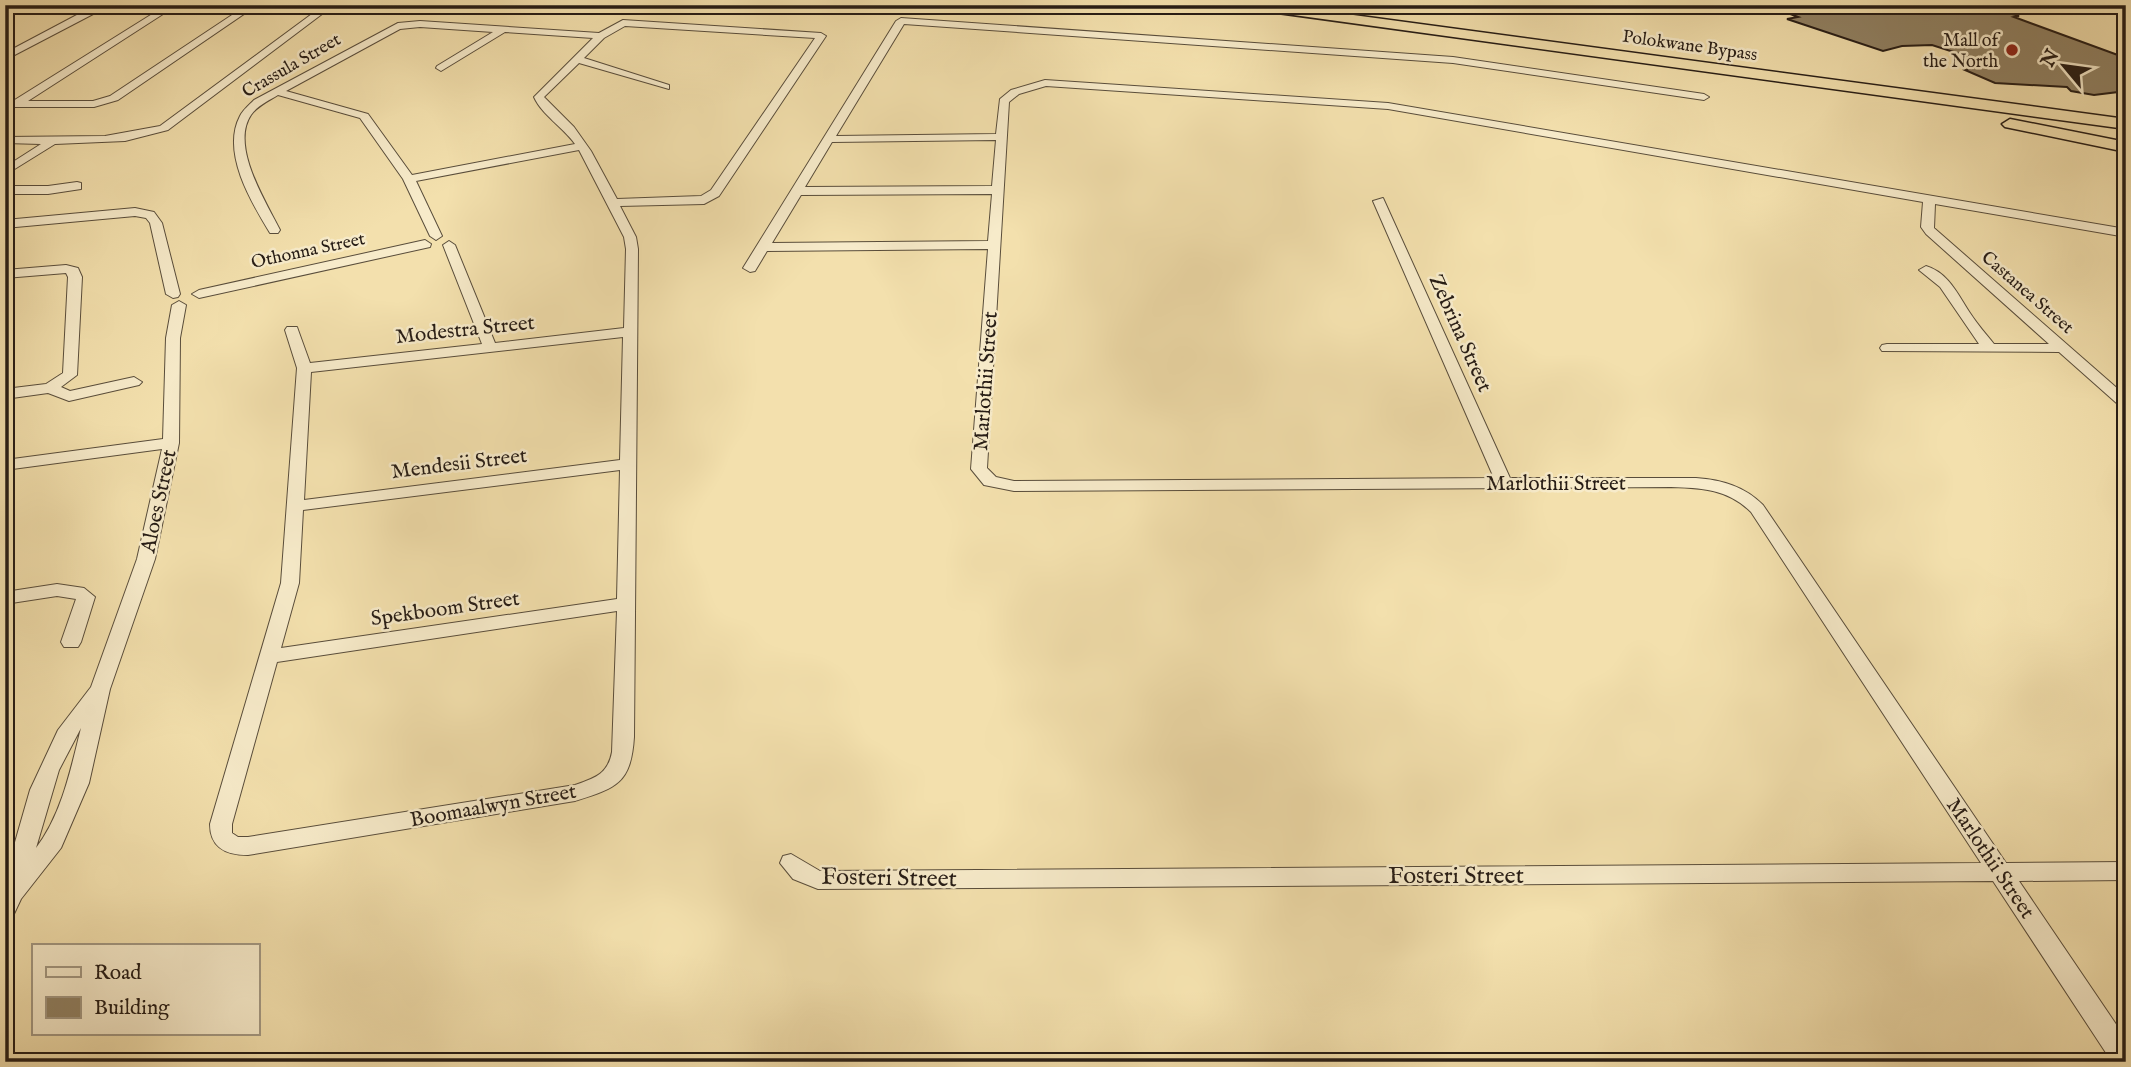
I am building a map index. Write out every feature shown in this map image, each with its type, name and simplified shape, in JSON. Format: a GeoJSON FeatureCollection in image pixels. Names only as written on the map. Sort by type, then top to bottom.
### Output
{"type":"FeatureCollection","features":[{"type":"Feature","properties":{"kind":"highway","name":"Polokwane Bypass"},"geometry":{"type":"LineString","coordinates":[[1248,5],[2126,124]]}},
{"type":"Feature","properties":{"kind":"highway"},"geometry":{"type":"LineString","coordinates":[[1447,32],[1469,38],[1918,107],[2126,147]]}},
{"type":"Feature","properties":{"kind":"highway"},"geometry":{"type":"LineString","coordinates":[[1569,48],[2126,116]]}},
{"type":"Feature","properties":{"kind":"street"},"geometry":{"type":"LineString","coordinates":[[5,15],[24,5]]}},
{"type":"Feature","properties":{"kind":"street"},"geometry":{"type":"LineString","coordinates":[[11,104],[94,104],[114,98],[253,5]]}},
{"type":"Feature","properties":{"kind":"street"},"geometry":{"type":"LineString","coordinates":[[5,139],[117,137],[164,128],[330,5]]}},
{"type":"Feature","properties":{"kind":"street"},"geometry":{"type":"LineString","coordinates":[[701,5],[785,11]]}},
{"type":"Feature","properties":{"kind":"street"},"geometry":{"type":"LineString","coordinates":[[5,111],[11,104],[171,6]]}},
{"type":"Feature","properties":{"kind":"street"},"geometry":{"type":"LineString","coordinates":[[8,54],[93,10],[171,6]]}},
{"type":"Feature","properties":{"kind":"street"},"geometry":{"type":"LineString","coordinates":[[601,36],[617,25],[633,22],[811,33],[822,38],[715,193],[704,200],[613,204]]}},
{"type":"Feature","properties":{"kind":"street"},"geometry":{"type":"LineString","coordinates":[[750,268],[901,22],[1453,60],[1704,97]]}},
{"type":"Feature","properties":{"kind":"street","name":"Crassula Street"},"geometry":{"type":"LineString","coordinates":[[274,230],[243,170],[241,120],[247,109],[398,26],[420,24],[601,36]]}},
{"type":"Feature","properties":{"kind":"street"},"geometry":{"type":"LineString","coordinates":[[441,68],[501,31]]}},
{"type":"Feature","properties":{"kind":"street","name":"Boomaalwyn Street"},"geometry":{"type":"LineString","coordinates":[[292,330],[304,368],[290,583],[221,824],[221,837],[234,846],[575,793],[607,783],[623,764],[632,249],[630,237],[613,204],[570,129],[539,97],[601,36]]}},
{"type":"Feature","properties":{"kind":"street"},"geometry":{"type":"LineString","coordinates":[[579,60],[665,87]]}},
{"type":"Feature","properties":{"kind":"street","name":"Marlothii Street"},"geometry":{"type":"LineString","coordinates":[[2126,233],[1388,106],[1045,83],[1007,96],[1004,101],[979,469],[990,481],[1014,486],[1671,482],[1720,485],[1743,494],[1757,509],[2126,1061]]}},
{"type":"Feature","properties":{"kind":"street"},"geometry":{"type":"LineString","coordinates":[[277,92],[364,116],[409,179],[430,240],[453,235],[456,239],[449,244],[490,347]]}},
{"type":"Feature","properties":{"kind":"street"},"geometry":{"type":"LineString","coordinates":[[828,139],[1002,137]]}},
{"type":"Feature","properties":{"kind":"street"},"geometry":{"type":"LineString","coordinates":[[5,172],[55,139]]}},
{"type":"Feature","properties":{"kind":"street"},"geometry":{"type":"LineString","coordinates":[[409,179],[580,146]]}},
{"type":"Feature","properties":{"kind":"street"},"geometry":{"type":"LineString","coordinates":[[5,190],[56,190],[78,186]]}},
{"type":"Feature","properties":{"kind":"street"},"geometry":{"type":"LineString","coordinates":[[796,191],[997,190]]}},
{"type":"Feature","properties":{"kind":"street","name":"Castanea Street"},"geometry":{"type":"LineString","coordinates":[[1929,199],[1927,227],[1930,231],[2126,404]]}},
{"type":"Feature","properties":{"kind":"street","name":"Zebrina Street"},"geometry":{"type":"LineString","coordinates":[[1379,201],[1504,483]]}},
{"type":"Feature","properties":{"kind":"street","name":"Aloes Street"},"geometry":{"type":"LineString","coordinates":[[5,224],[135,212],[150,215],[156,223],[176,300],[171,443],[146,559],[100,689],[78,783],[53,842],[9,901]]}},
{"type":"Feature","properties":{"kind":"street","name":"Othonna Street"},"geometry":{"type":"LineString","coordinates":[[176,300],[194,300],[199,293],[430,240]]}},
{"type":"Feature","properties":{"kind":"street"},"geometry":{"type":"LineString","coordinates":[[763,247],[993,245]]}},
{"type":"Feature","properties":{"kind":"street"},"geometry":{"type":"LineString","coordinates":[[5,274],[55,268],[66,269],[75,274],[70,375],[55,386],[5,394]]}},
{"type":"Feature","properties":{"kind":"street"},"geometry":{"type":"LineString","coordinates":[[1926,270],[1946,285],[1969,323],[1990,348]]}},
{"type":"Feature","properties":{"kind":"street","name":"Modestra Street"},"geometry":{"type":"LineString","coordinates":[[304,368],[630,332]]}},
{"type":"Feature","properties":{"kind":"street"},"geometry":{"type":"LineString","coordinates":[[1886,348],[2062,348]]}},
{"type":"Feature","properties":{"kind":"street"},"geometry":{"type":"LineString","coordinates":[[55,386],[69,396],[134,382]]}},
{"type":"Feature","properties":{"kind":"street"},"geometry":{"type":"LineString","coordinates":[[5,465],[171,443]]}},
{"type":"Feature","properties":{"kind":"street","name":"Mendesii Street"},"geometry":{"type":"LineString","coordinates":[[296,506],[627,464]]}},
{"type":"Feature","properties":{"kind":"street"},"geometry":{"type":"LineString","coordinates":[[5,598],[61,590],[77,591],[86,597],[71,642]]}},
{"type":"Feature","properties":{"kind":"street","name":"Spekboom Street"},"geometry":{"type":"LineString","coordinates":[[271,656],[626,604]]}},
{"type":"Feature","properties":{"kind":"street","name":"Aloes Street"},"geometry":{"type":"LineString","coordinates":[[9,901],[34,816],[58,749],[72,725],[100,689]]}},
{"type":"Feature","properties":{"kind":"street","name":"Fosteri Street"},"geometry":{"type":"LineString","coordinates":[[791,863],[801,872],[818,880],[2126,871]]}},
{"type":"Feature","properties":{"kind":"building","name":"Mall of the North"},"geometry":{"type":"Polygon","coordinates":[[[1816,5],[1982,5],[2019,16],[2014,17],[2126,58],[2126,91],[2094,95],[2071,91],[2067,87],[1995,83],[1965,70],[1991,64],[1932,45],[1902,46],[1883,51],[1787,19],[1798,17],[1790,14],[1797,12],[1791,11],[1816,5]]]}},
{"type":"Feature","properties":{"kind":"place","name":"Mall of the North"},"geometry":{"type":"Point","coordinates":[2012,50]}}]}
